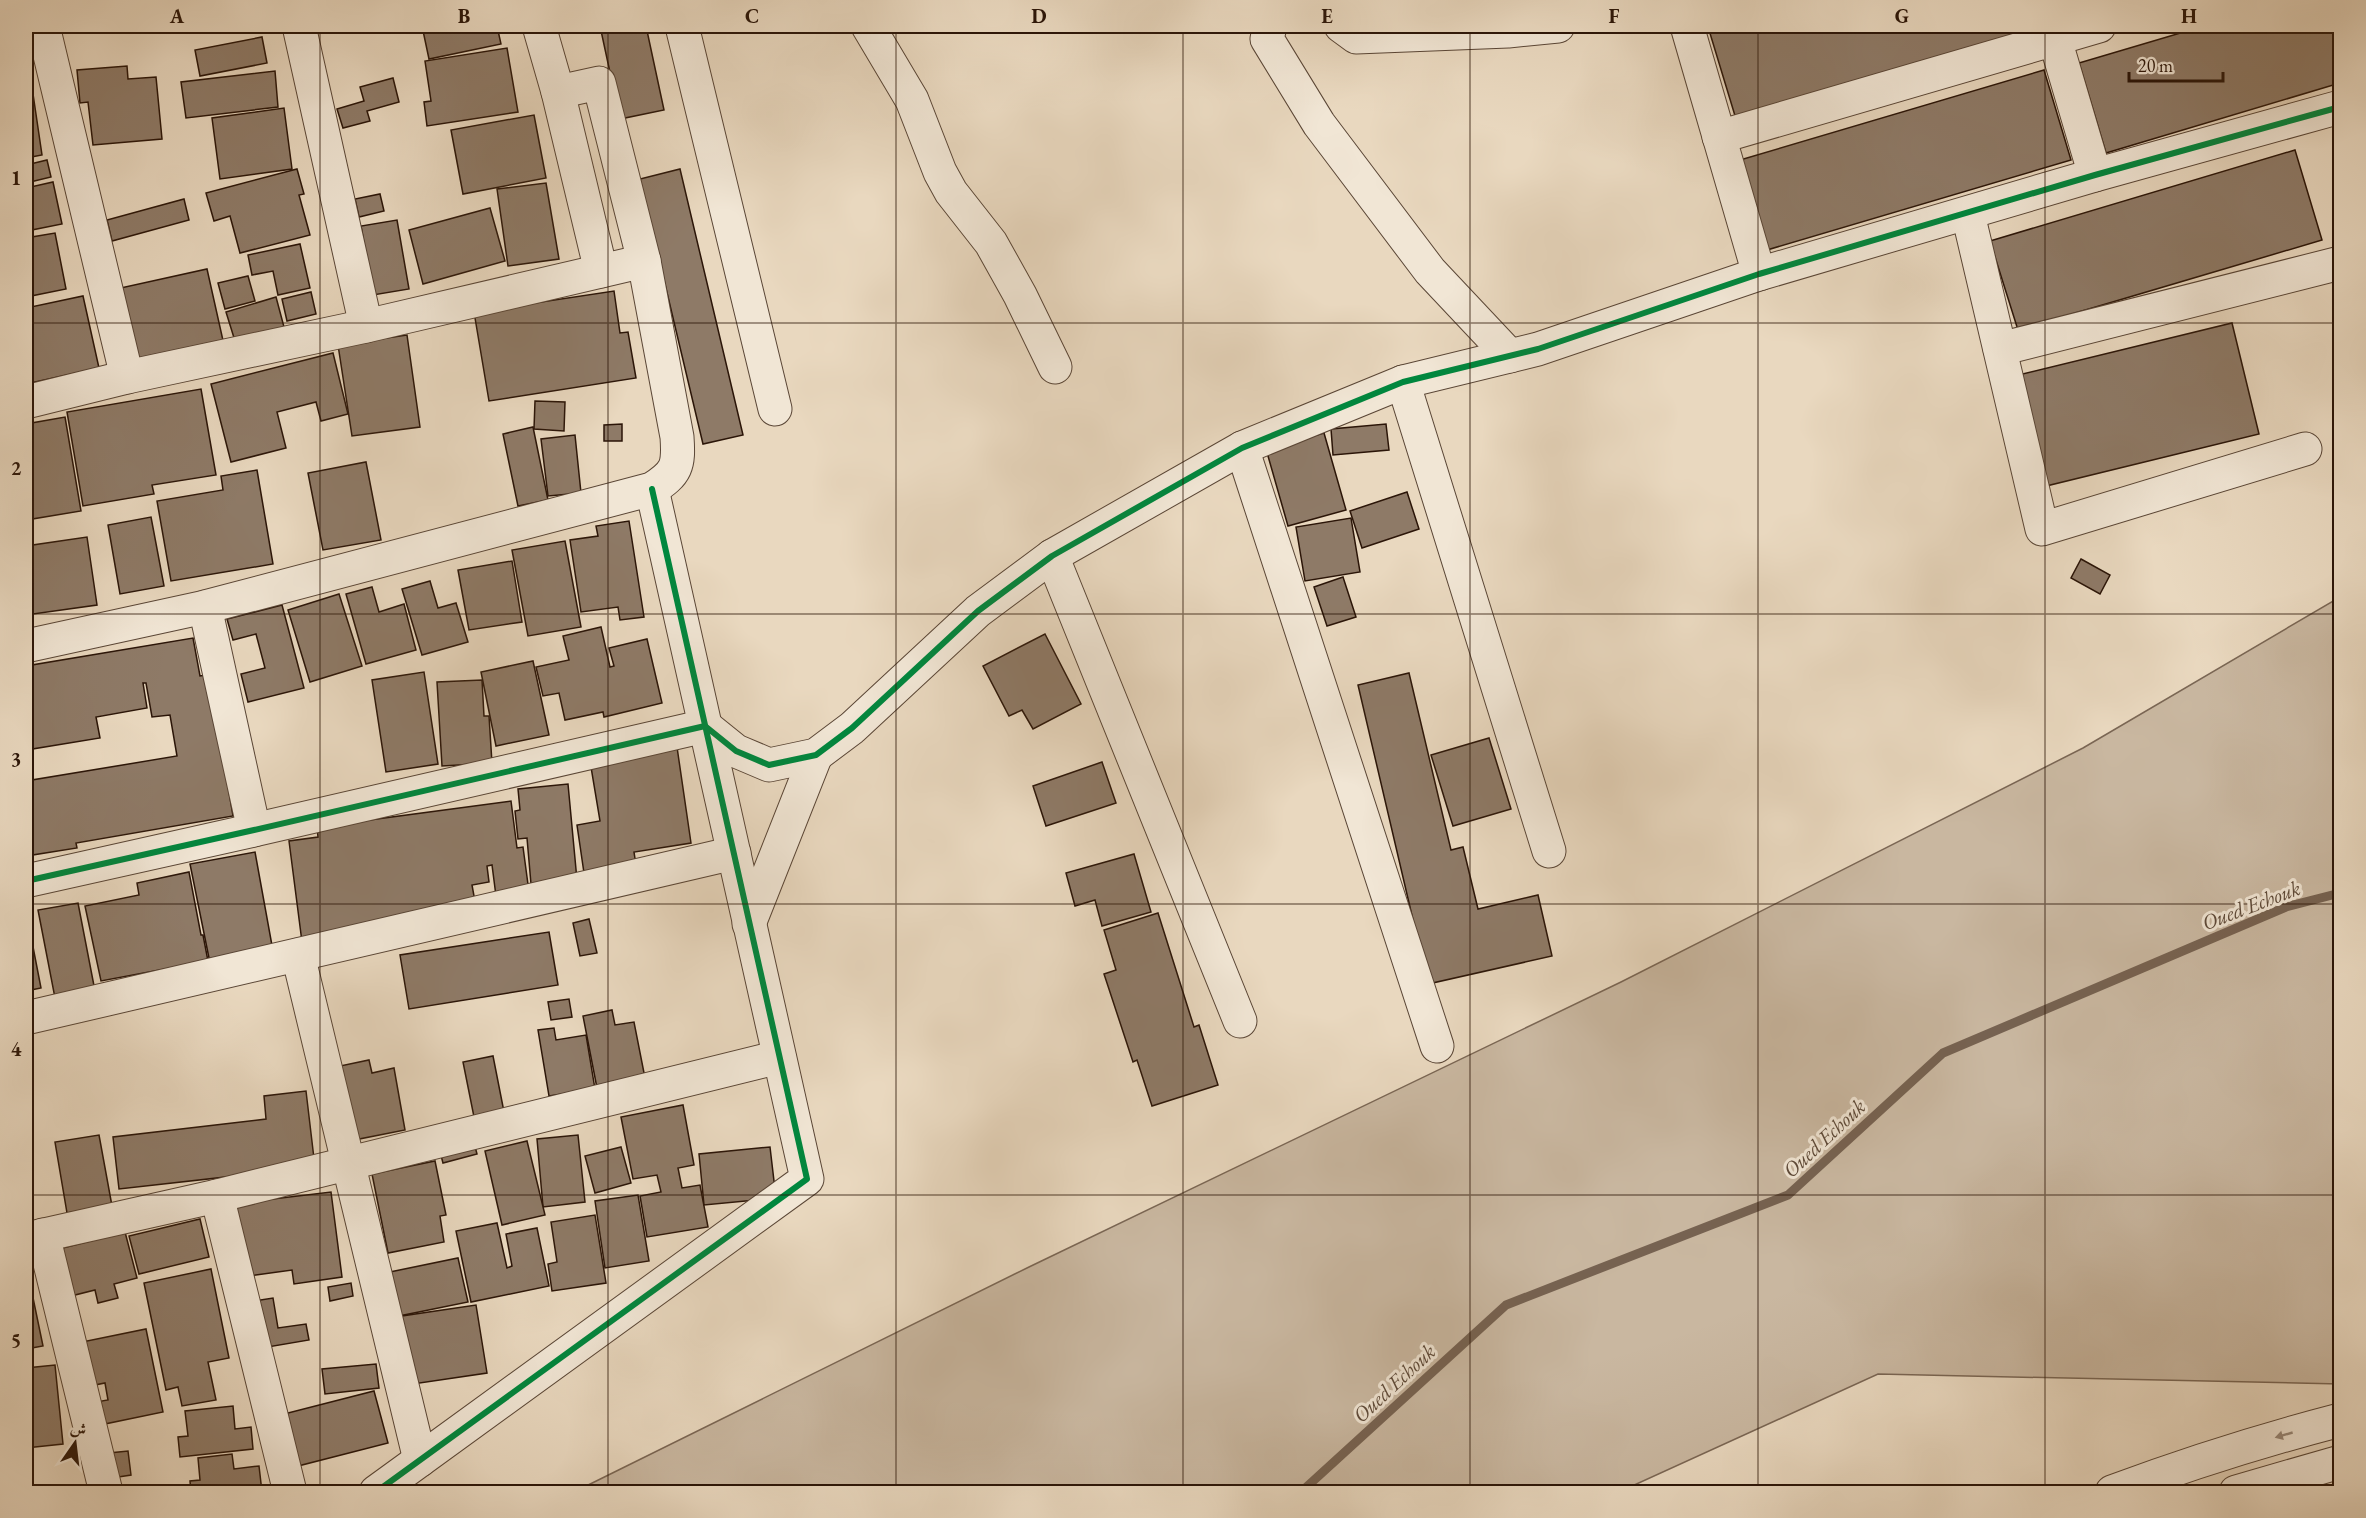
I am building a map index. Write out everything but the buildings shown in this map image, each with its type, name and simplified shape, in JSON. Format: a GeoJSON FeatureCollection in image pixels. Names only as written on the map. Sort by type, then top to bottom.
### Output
{"type":"FeatureCollection","features":[{"type":"Feature","properties":{"kind":"street"},"geometry":{"type":"LineString","coordinates":[[43,26],[127,377]]}},
{"type":"Feature","properties":{"kind":"street"},"geometry":{"type":"LineString","coordinates":[[298,26],[366,326]]}},
{"type":"Feature","properties":{"kind":"street"},"geometry":{"type":"LineString","coordinates":[[539,26],[558,92],[600,271]]}},
{"type":"Feature","properties":{"kind":"street"},"geometry":{"type":"LineString","coordinates":[[682,26],[775,409]]}},
{"type":"Feature","properties":{"kind":"street"},"geometry":{"type":"LineString","coordinates":[[868,26],[912,100],[940,172],[951,192],[991,243],[1020,295],[1055,368]]}},
{"type":"Feature","properties":{"kind":"street"},"geometry":{"type":"LineString","coordinates":[[1270,26],[1268,39],[1319,124],[1430,272],[1510,356]]}},
{"type":"Feature","properties":{"kind":"street"},"geometry":{"type":"LineString","coordinates":[[1341,26],[1356,37],[1558,26]]}},
{"type":"Feature","properties":{"kind":"street"},"geometry":{"type":"LineString","coordinates":[[1687,26],[1759,274]]}},
{"type":"Feature","properties":{"kind":"street"},"geometry":{"type":"LineString","coordinates":[[1719,136],[2053,32],[2099,26]]}},
{"type":"Feature","properties":{"kind":"street"},"geometry":{"type":"LineString","coordinates":[[2053,32],[2095,175]]}},
{"type":"Feature","properties":{"kind":"street"},"geometry":{"type":"LineString","coordinates":[[26,646],[205,607],[652,489],[670,478],[678,460],[677,437],[644,261],[599,83],[558,92]]}},
{"type":"Feature","properties":{"kind":"street"},"geometry":{"type":"LineString","coordinates":[[705,726],[736,751],[770,765],[816,755],[852,728],[978,611],[1052,556],[1242,448],[1403,382],[1538,350],[1759,274],[2095,175],[2340,107]]}},
{"type":"Feature","properties":{"kind":"street"},"geometry":{"type":"LineString","coordinates":[[1968,214],[2042,529],[2305,449]]}},
{"type":"Feature","properties":{"kind":"street"},"geometry":{"type":"LineString","coordinates":[[26,402],[127,377],[366,326],[644,261]]}},
{"type":"Feature","properties":{"kind":"street"},"geometry":{"type":"LineString","coordinates":[[2000,349],[2340,263]]}},
{"type":"Feature","properties":{"kind":"street"},"geometry":{"type":"LineString","coordinates":[[1403,382],[1549,851]]}},
{"type":"Feature","properties":{"kind":"street"},"geometry":{"type":"LineString","coordinates":[[1242,448],[1437,1046]]}},
{"type":"Feature","properties":{"kind":"street"},"geometry":{"type":"LineString","coordinates":[[376,1492],[807,1179],[652,489]]}},
{"type":"Feature","properties":{"kind":"street"},"geometry":{"type":"LineString","coordinates":[[1052,556],[1240,1021]]}},
{"type":"Feature","properties":{"kind":"street"},"geometry":{"type":"LineString","coordinates":[[205,607],[254,830]]}},
{"type":"Feature","properties":{"kind":"street"},"geometry":{"type":"LineString","coordinates":[[26,881],[705,726]]}},
{"type":"Feature","properties":{"kind":"street"},"geometry":{"type":"LineString","coordinates":[[749,924],[816,755]]}},
{"type":"Feature","properties":{"kind":"street"},"geometry":{"type":"LineString","coordinates":[[26,1018],[734,853]]}},
{"type":"Feature","properties":{"kind":"street"},"geometry":{"type":"LineString","coordinates":[[298,955],[420,1460]]}},
{"type":"Feature","properties":{"kind":"street"},"geometry":{"type":"LineString","coordinates":[[106,1492],[34,1237],[217,1196],[779,1057]]}},
{"type":"Feature","properties":{"kind":"street"},"geometry":{"type":"LineString","coordinates":[[217,1196],[290,1492]]}},
{"type":"Feature","properties":{"kind":"street"},"geometry":{"type":"LineString","coordinates":[[2112,1492],[2181,1466],[2340,1420]]}},
{"type":"Feature","properties":{"kind":"street"},"geometry":{"type":"LineString","coordinates":[[2236,1492],[2340,1462]]}},
{"type":"Feature","properties":{"kind":"shaded area"},"geometry":{"type":"Polygon","coordinates":[[[2340,597],[2340,1384],[1878,1374],[1619,1492],[574,1492],[1029,1267],[1621,982],[2083,748],[2340,597]]]}},
{"type":"Feature","properties":{"kind":"waterway","name":"Oued Echouk"},"geometry":{"type":"LineString","coordinates":[[1301,1492],[1506,1305],[1788,1195],[1943,1053],[2286,907],[2340,893]]}},
{"type":"Feature","properties":{"kind":"cycle path"},"geometry":{"type":"LineString","coordinates":[[26,881],[705,726],[736,751],[769,765],[816,755],[852,728],[978,611],[1052,556],[1242,448],[1403,382],[1538,349],[1759,274],[2095,175],[2340,107]]}},
{"type":"Feature","properties":{"kind":"cycle path"},"geometry":{"type":"LineString","coordinates":[[376,1492],[807,1179],[652,489]]}}]}
